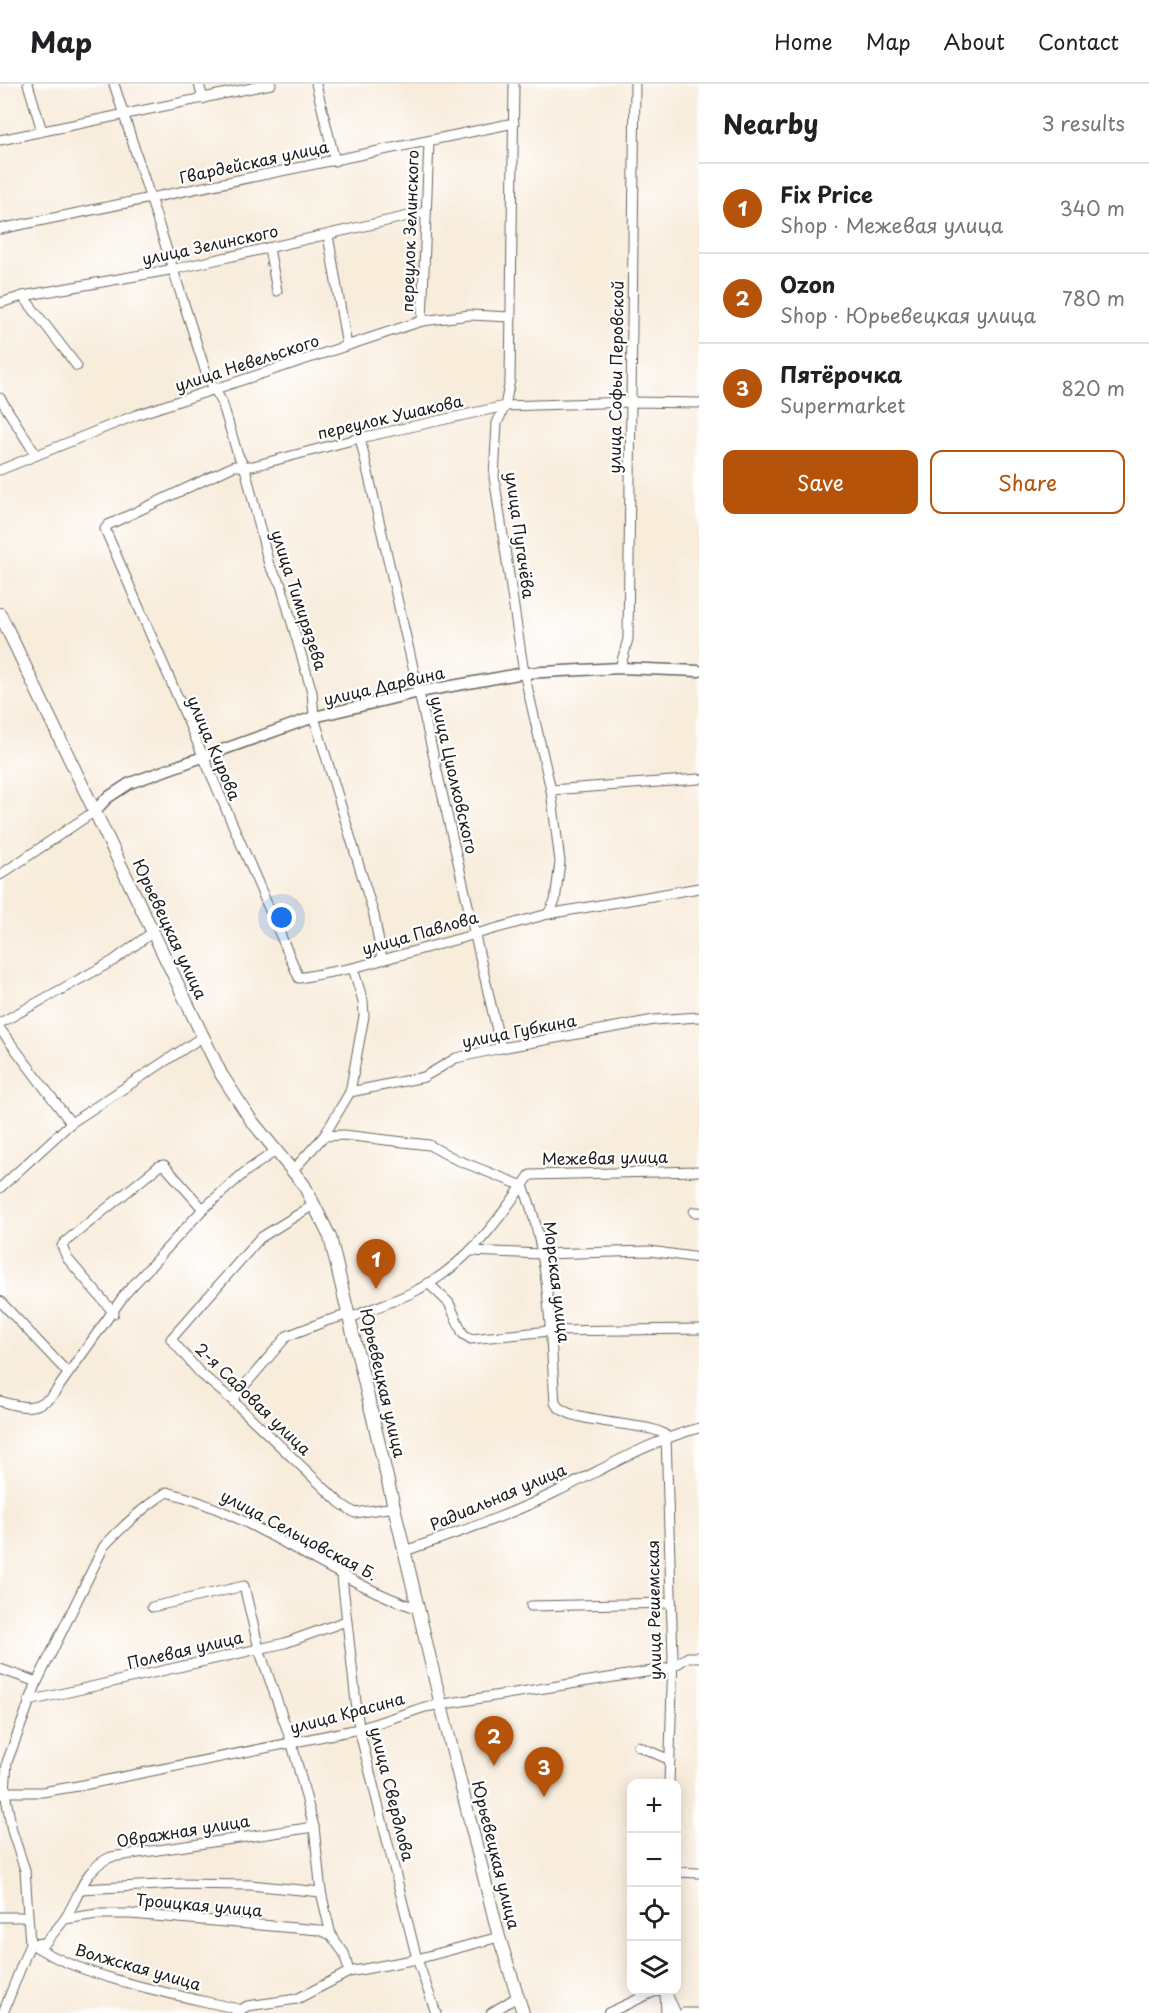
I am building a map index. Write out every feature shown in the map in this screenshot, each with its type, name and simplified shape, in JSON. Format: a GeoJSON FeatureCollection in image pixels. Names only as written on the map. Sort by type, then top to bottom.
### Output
{"type":"FeatureCollection","features":[{"type":"Feature","properties":{"kind":"main road","name":"Юрьевецкая улица"},"geometry":{"type":"LineString","coordinates":[[0,614],[202,1037],[235,1097],[293,1170],[315,1204],[330,1237],[351,1316],[441,1705],[499,1936],[523,2013]]}},
{"type":"Feature","properties":{"kind":"street"},"geometry":{"type":"LineString","coordinates":[[28,84],[42,131]]}},
{"type":"Feature","properties":{"kind":"street","name":"улица Тимирязева"},"geometry":{"type":"LineString","coordinates":[[114,84],[175,269],[207,376],[222,402],[243,466],[269,565],[280,585],[312,692],[314,717],[374,915],[382,959]]}},
{"type":"Feature","properties":{"kind":"street"},"geometry":{"type":"LineString","coordinates":[[199,84],[203,99]]}},
{"type":"Feature","properties":{"kind":"street"},"geometry":{"type":"LineString","coordinates":[[0,140],[271,84]]}},
{"type":"Feature","properties":{"kind":"street"},"geometry":{"type":"LineString","coordinates":[[316,84],[335,161]]}},
{"type":"Feature","properties":{"kind":"street","name":"улица Пугачёва"},"geometry":{"type":"LineString","coordinates":[[514,84],[510,380],[505,406],[497,423],[494,477],[524,673],[551,790],[560,862],[555,901],[548,914]]}},
{"type":"Feature","properties":{"kind":"street","name":"улица Софьи Перовской"},"geometry":{"type":"LineString","coordinates":[[620,668],[628,639],[635,84]]}},
{"type":"Feature","properties":{"kind":"street","name":"Гвардейская улица"},"geometry":{"type":"LineString","coordinates":[[0,229],[513,123]]}},
{"type":"Feature","properties":{"kind":"street","name":"переулок Зелинского"},"geometry":{"type":"LineString","coordinates":[[422,321],[429,142]]}},
{"type":"Feature","properties":{"kind":"street","name":"улица Зелинского"},"geometry":{"type":"LineString","coordinates":[[0,303],[23,296],[175,269],[426,212]]}},
{"type":"Feature","properties":{"kind":"street"},"geometry":{"type":"LineString","coordinates":[[328,234],[347,346]]}},
{"type":"Feature","properties":{"kind":"street"},"geometry":{"type":"LineString","coordinates":[[269,248],[277,291]]}},
{"type":"Feature","properties":{"kind":"street"},"geometry":{"type":"LineString","coordinates":[[23,296],[77,366]]}},
{"type":"Feature","properties":{"kind":"street","name":"улица Невельского"},"geometry":{"type":"LineString","coordinates":[[0,470],[136,415],[422,321],[470,315],[511,317]]}},
{"type":"Feature","properties":{"kind":"street"},"geometry":{"type":"LineString","coordinates":[[0,398],[36,455]]}},
{"type":"Feature","properties":{"kind":"street","name":"переулок Ушакова"},"geometry":{"type":"LineString","coordinates":[[105,529],[108,525],[234,466],[243,466],[505,406],[630,402],[699,404]]}},
{"type":"Feature","properties":{"kind":"street","name":"улица Циолковского"},"geometry":{"type":"LineString","coordinates":[[360,438],[501,1048]]}},
{"type":"Feature","properties":{"kind":"street","name":"улица Кирова"},"geometry":{"type":"LineString","coordinates":[[105,529],[299,978]]}},
{"type":"Feature","properties":{"kind":"street","name":"улица Дарвина"},"geometry":{"type":"LineString","coordinates":[[95,811],[107,798],[130,783],[314,717],[419,692],[524,673],[620,668],[699,671]]}},
{"type":"Feature","properties":{"kind":"street"},"geometry":{"type":"LineString","coordinates":[[551,790],[699,779]]}},
{"type":"Feature","properties":{"kind":"street"},"geometry":{"type":"LineString","coordinates":[[0,875],[64,830],[85,820],[95,811]]}},
{"type":"Feature","properties":{"kind":"street","name":"улица Павлова"},"geometry":{"type":"LineString","coordinates":[[299,978],[353,968],[548,914],[699,888]]}},
{"type":"Feature","properties":{"kind":"street"},"geometry":{"type":"LineString","coordinates":[[0,1023],[112,961],[153,932]]}},
{"type":"Feature","properties":{"kind":"street"},"geometry":{"type":"LineString","coordinates":[[293,1170],[324,1136],[350,1092],[364,1016],[363,1001],[353,968]]}},
{"type":"Feature","properties":{"kind":"street","name":"улица Губкина"},"geometry":{"type":"LineString","coordinates":[[350,1092],[424,1077],[456,1058],[501,1048],[654,1020],[699,1017]]}},
{"type":"Feature","properties":{"kind":"street"},"geometry":{"type":"LineString","coordinates":[[0,1029],[71,1123]]}},
{"type":"Feature","properties":{"kind":"street"},"geometry":{"type":"LineString","coordinates":[[0,1188],[71,1123],[202,1037]]}},
{"type":"Feature","properties":{"kind":"street"},"geometry":{"type":"LineString","coordinates":[[324,1136],[344,1135],[429,1145],[455,1159],[523,1186]]}},
{"type":"Feature","properties":{"kind":"street"},"geometry":{"type":"LineString","coordinates":[[0,1401],[19,1407],[33,1408],[44,1404],[62,1384],[114,1313],[125,1294],[203,1209],[245,1172],[277,1150]]}},
{"type":"Feature","properties":{"kind":"street"},"geometry":{"type":"LineString","coordinates":[[114,1313],[67,1258],[62,1246],[65,1242],[159,1166],[165,1165],[203,1209]]}},
{"type":"Feature","properties":{"kind":"street","name":"Межевая улица"},"geometry":{"type":"LineString","coordinates":[[232,1400],[287,1336],[326,1321],[351,1316],[428,1283],[471,1251],[487,1236],[530,1175],[699,1171]]}},
{"type":"Feature","properties":{"kind":"street","name":"Морская улица"},"geometry":{"type":"LineString","coordinates":[[523,1186],[533,1210],[541,1254],[558,1408],[616,1425],[658,1430],[666,1436]]}},
{"type":"Feature","properties":{"kind":"street","name":"2-я Садовая улица"},"geometry":{"type":"LineString","coordinates":[[315,1204],[260,1238],[171,1339],[200,1373],[232,1400],[340,1503],[355,1513],[395,1507]]}},
{"type":"Feature","properties":{"kind":"street"},"geometry":{"type":"LineString","coordinates":[[471,1251],[541,1254],[650,1251],[699,1258]]}},
{"type":"Feature","properties":{"kind":"street"},"geometry":{"type":"LineString","coordinates":[[428,1283],[449,1303],[466,1338],[549,1331],[699,1329]]}},
{"type":"Feature","properties":{"kind":"street"},"geometry":{"type":"LineString","coordinates":[[0,1301],[68,1373]]}},
{"type":"Feature","properties":{"kind":"street"},"geometry":{"type":"LineString","coordinates":[[666,1436],[699,1428]]}},
{"type":"Feature","properties":{"kind":"street","name":"Радиальная улица"},"geometry":{"type":"LineString","coordinates":[[405,1551],[536,1501],[666,1436]]}},
{"type":"Feature","properties":{"kind":"street","name":"улица Решемская"},"geometry":{"type":"LineString","coordinates":[[666,1436],[671,1668],[669,1779]]}},
{"type":"Feature","properties":{"kind":"street","name":"улица Сельцовская Б."},"geometry":{"type":"LineString","coordinates":[[3,2013],[31,1945],[25,1870],[12,1831],[3,1792],[7,1762],[37,1682],[104,1546],[144,1506],[167,1492],[200,1500],[310,1556],[342,1576],[390,1599],[419,1609]]}},
{"type":"Feature","properties":{"kind":"street","name":"улица Свердлова"},"geometry":{"type":"LineString","coordinates":[[342,1576],[359,1729],[417,1959],[436,2013]]}},
{"type":"Feature","properties":{"kind":"street"},"geometry":{"type":"LineString","coordinates":[[152,1608],[241,1585],[259,1648],[292,1744],[314,1827],[321,1892],[331,1935],[344,1953],[349,1972]]}},
{"type":"Feature","properties":{"kind":"street"},"geometry":{"type":"LineString","coordinates":[[531,1606],[670,1603]]}},
{"type":"Feature","properties":{"kind":"street","name":"Полевая улица"},"geometry":{"type":"LineString","coordinates":[[29,1701],[294,1640],[346,1621]]}},
{"type":"Feature","properties":{"kind":"street","name":"улица Красина"},"geometry":{"type":"LineString","coordinates":[[3,1792],[42,1792],[78,1786],[359,1729],[425,1707],[671,1668],[688,1658],[699,1657]]}},
{"type":"Feature","properties":{"kind":"street"},"geometry":{"type":"LineString","coordinates":[[0,1669],[37,1682]]}},
{"type":"Feature","properties":{"kind":"street"},"geometry":{"type":"LineString","coordinates":[[638,1746],[670,1760]]}},
{"type":"Feature","properties":{"kind":"street","name":"Овражная улица"},"geometry":{"type":"LineString","coordinates":[[31,1945],[45,1943],[65,1919],[91,1869],[98,1862],[111,1857],[314,1827]]}},
{"type":"Feature","properties":{"kind":"street"},"geometry":{"type":"LineString","coordinates":[[681,1872],[699,1873]]}},
{"type":"Feature","properties":{"kind":"street"},"geometry":{"type":"LineString","coordinates":[[81,1889],[179,1884],[250,1885],[321,1892]]}},
{"type":"Feature","properties":{"kind":"street","name":"Троицкая улица"},"geometry":{"type":"LineString","coordinates":[[65,1919],[97,1914],[131,1914],[319,1930],[331,1935]]}},
{"type":"Feature","properties":{"kind":"street"},"geometry":{"type":"LineString","coordinates":[[0,1917],[27,1917]]}},
{"type":"Feature","properties":{"kind":"street"},"geometry":{"type":"LineString","coordinates":[[237,2011],[247,2006],[297,1999],[349,1972],[417,1959],[499,1936]]}},
{"type":"Feature","properties":{"kind":"street","name":"Волжская улица"},"geometry":{"type":"LineString","coordinates":[[31,1945],[54,1959],[142,1986],[237,2011]]}},
{"type":"Feature","properties":{"kind":"street"},"geometry":{"type":"LineString","coordinates":[[608,2013],[653,1995]]}},
{"type":"Feature","properties":{"kind":"street"},"geometry":{"type":"LineString","coordinates":[[664,1995],[666,2013]]}},
{"type":"Feature","properties":{"kind":"street"},"geometry":{"type":"LineString","coordinates":[[665,1995],[676,2013]]}},
{"type":"Feature","properties":{"kind":"street"},"geometry":{"type":"LineString","coordinates":[[491,2013],[517,1997]]}},
{"type":"Feature","properties":{"kind":"street"},"geometry":{"type":"LineString","coordinates":[[684,2013],[699,2013]]}},
{"type":"Feature","properties":{"kind":"place","name":"Fix Price"},"geometry":{"type":"Point","coordinates":[376,1289]}},
{"type":"Feature","properties":{"kind":"place","name":"Ozon"},"geometry":{"type":"Point","coordinates":[494,1766]}},
{"type":"Feature","properties":{"kind":"place","name":"Пятёрочка"},"geometry":{"type":"Point","coordinates":[544,1797]}}]}
